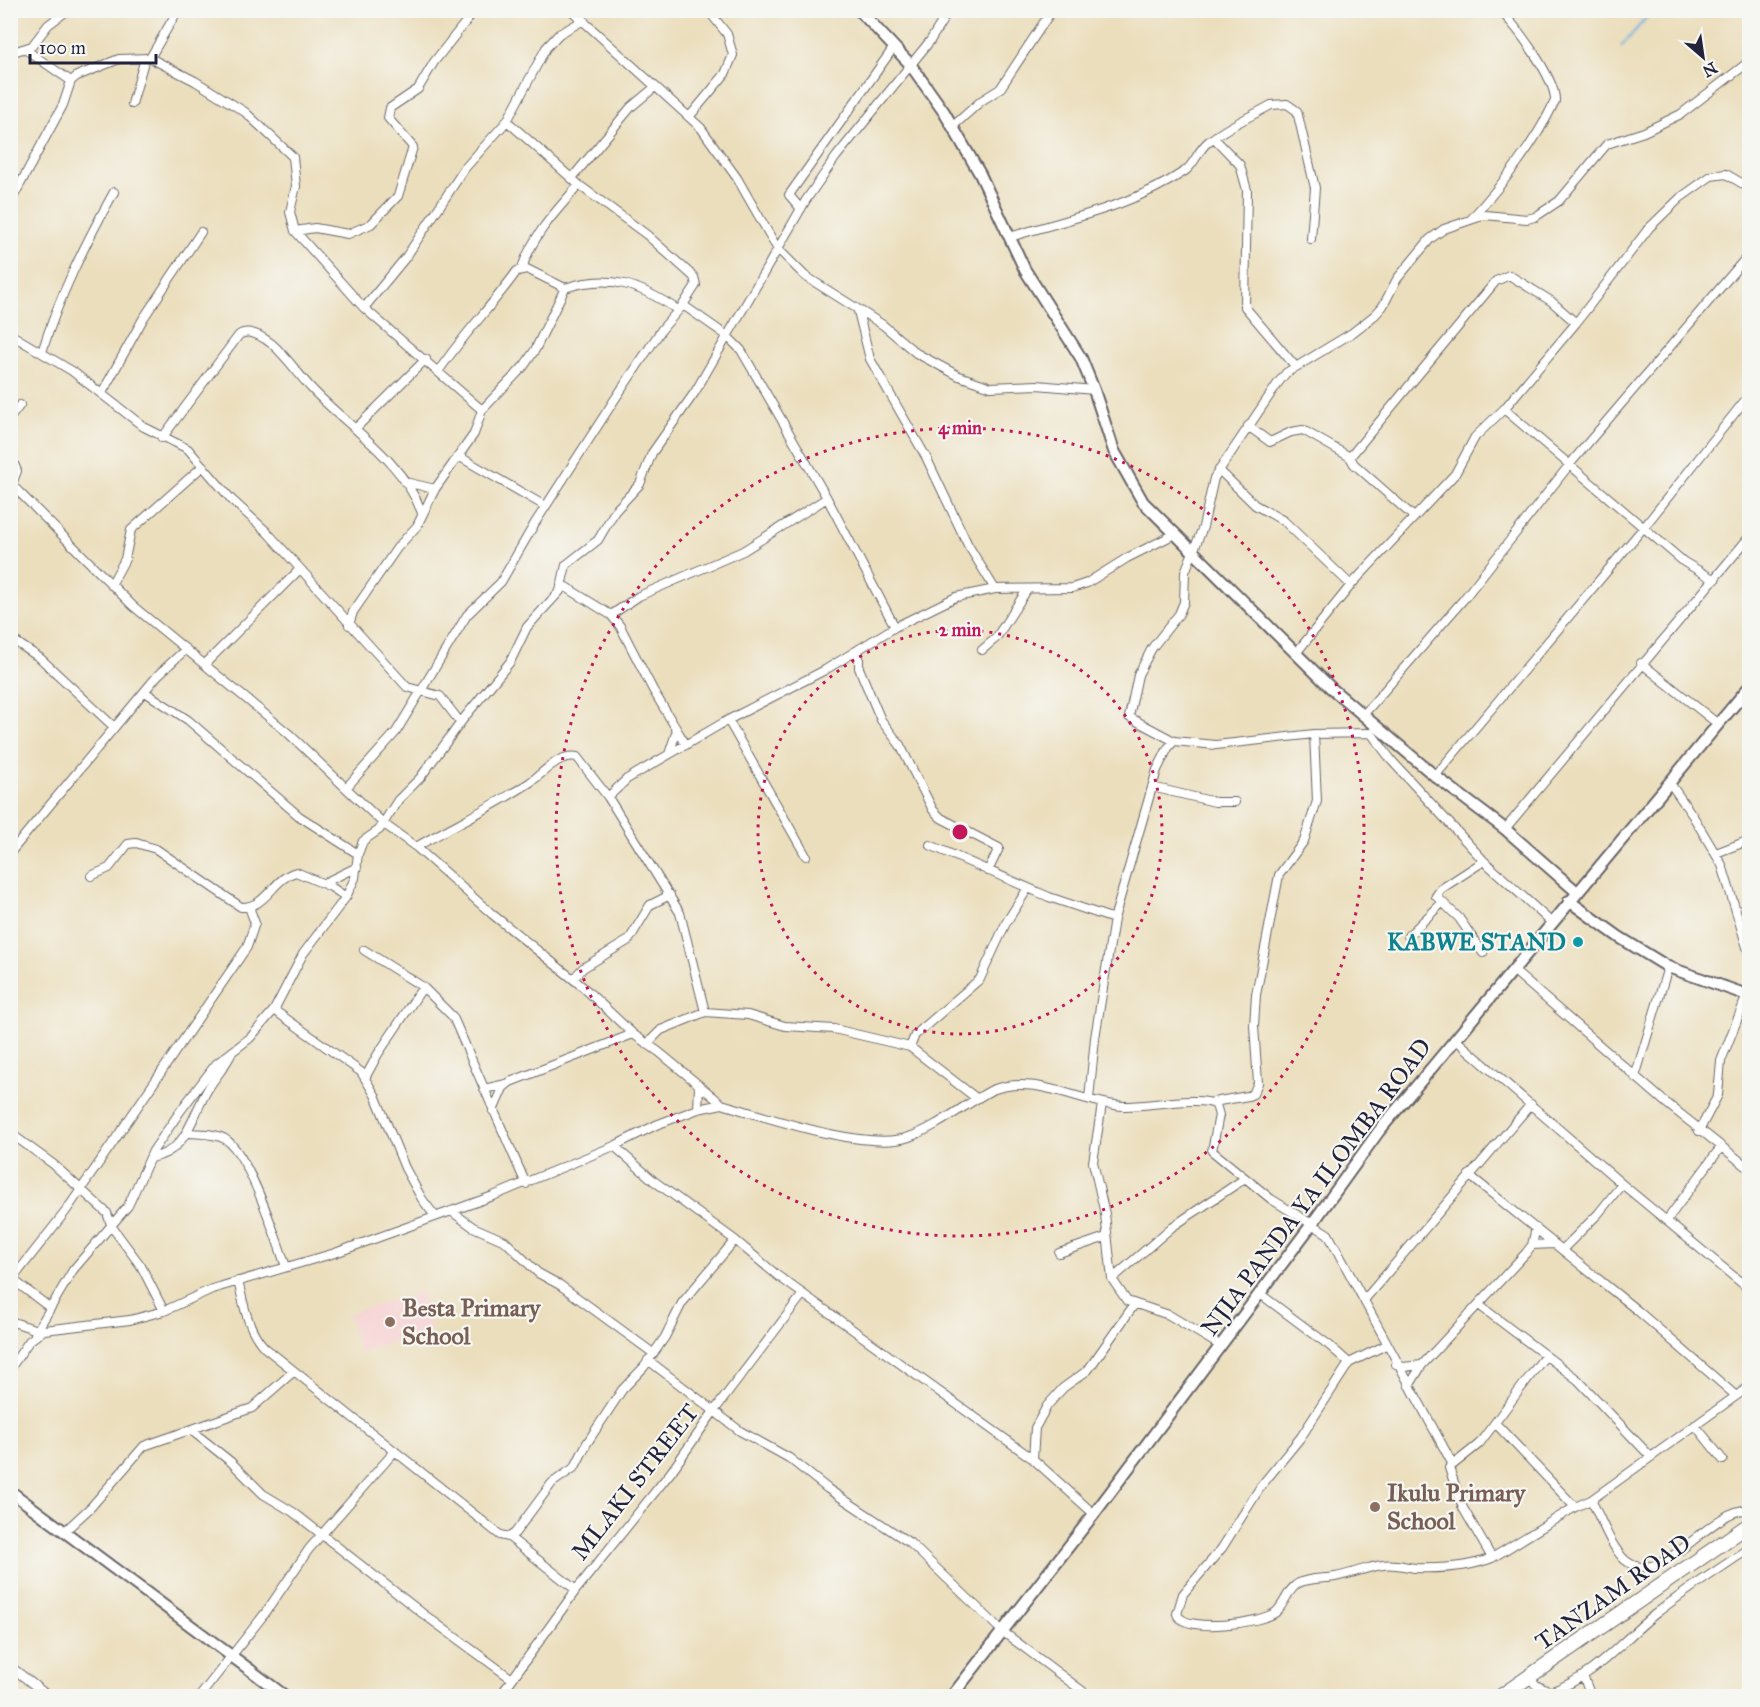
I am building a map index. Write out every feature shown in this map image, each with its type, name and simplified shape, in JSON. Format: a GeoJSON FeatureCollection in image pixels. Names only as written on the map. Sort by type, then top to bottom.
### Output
{"type":"FeatureCollection","features":[{"type":"Feature","properties":{"kind":"highway","name":"TANZAM ROAD"},"geometry":{"type":"LineString","coordinates":[[1501,1696],[1749,1524]]}},
{"type":"Feature","properties":{"kind":"street"},"geometry":{"type":"LineString","coordinates":[[10,53],[26,50],[35,43],[48,25],[68,10]]}},
{"type":"Feature","properties":{"kind":"street"},"geometry":{"type":"LineString","coordinates":[[132,104],[148,58],[178,10]]}},
{"type":"Feature","properties":{"kind":"street"},"geometry":{"type":"LineString","coordinates":[[295,231],[315,228],[348,234],[371,224],[398,196],[413,147],[388,118],[390,108],[418,90],[434,62],[475,10]]}},
{"type":"Feature","properties":{"kind":"street"},"geometry":{"type":"LineString","coordinates":[[571,10],[690,116],[737,178],[777,248],[805,276],[883,325],[922,357],[959,376],[991,387],[1037,385],[1094,390]]}},
{"type":"Feature","properties":{"kind":"street"},"geometry":{"type":"LineString","coordinates":[[690,116],[725,75],[734,56],[727,34],[708,10]]}},
{"type":"Feature","properties":{"kind":"street"},"geometry":{"type":"LineString","coordinates":[[859,10],[910,64],[980,174],[1025,270],[1081,358],[1114,451],[1143,502],[1331,687],[1435,776],[1505,829],[1577,892]]}},
{"type":"Feature","properties":{"kind":"street"},"geometry":{"type":"LineString","coordinates":[[10,1369],[36,1332],[73,1270],[112,1227],[135,1195],[150,1158],[168,1128],[211,1070],[250,1038],[274,1010],[303,954],[346,897],[355,878],[357,854],[363,841],[384,824],[398,800],[420,778],[460,722],[510,662],[524,632],[555,598],[566,565],[598,540],[615,511],[640,483],[652,453],[695,392],[801,209],[836,157],[930,41],[949,10]]}},
{"type":"Feature","properties":{"kind":"street"},"geometry":{"type":"LineString","coordinates":[[952,127],[1000,89],[1052,10]]}},
{"type":"Feature","properties":{"kind":"street"},"geometry":{"type":"LineString","coordinates":[[1472,218],[1505,181],[1529,149],[1555,101],[1554,92],[1539,63],[1516,26],[1499,10]]}},
{"type":"Feature","properties":{"kind":"street"},"geometry":{"type":"LineString","coordinates":[[364,308],[406,257],[465,168],[507,121],[546,48],[559,34],[584,20]]}},
{"type":"Feature","properties":{"kind":"street"},"geometry":{"type":"LineString","coordinates":[[801,209],[789,195],[894,47]]}},
{"type":"Feature","properties":{"kind":"street"},"geometry":{"type":"LineString","coordinates":[[26,50],[71,81]]}},
{"type":"Feature","properties":{"kind":"street"},"geometry":{"type":"LineString","coordinates":[[10,203],[63,105],[71,81],[77,76],[119,59],[148,58],[195,81],[245,112],[293,157],[296,186],[291,212],[295,231],[364,308],[426,359],[482,410]]}},
{"type":"Feature","properties":{"kind":"street"},"geometry":{"type":"LineString","coordinates":[[1552,923],[1485,861],[1392,761],[1371,733],[1314,734],[1225,744],[1174,741],[1129,717],[1138,675],[1152,648],[1179,614],[1184,602],[1185,572],[1203,527],[1212,486],[1219,470],[1278,383],[1296,367],[1352,333],[1376,315],[1397,279],[1430,239],[1444,229],[1485,215],[1505,215],[1520,219],[1534,217],[1559,201],[1607,144],[1644,132],[1681,114],[1749,61]]}},
{"type":"Feature","properties":{"kind":"street"},"geometry":{"type":"LineString","coordinates":[[572,178],[631,107],[655,87]]}},
{"type":"Feature","properties":{"kind":"street"},"geometry":{"type":"LineString","coordinates":[[1010,237],[1092,214],[1146,191],[1188,168],[1202,148],[1214,138],[1271,105],[1287,104],[1297,111],[1315,188],[1311,239]]}},
{"type":"Feature","properties":{"kind":"street"},"geometry":{"type":"LineString","coordinates":[[346,788],[396,732],[466,615],[501,582],[545,506],[654,339],[695,288],[694,277],[647,235],[579,185],[507,121]]}},
{"type":"Feature","properties":{"kind":"street"},"geometry":{"type":"LineString","coordinates":[[1214,138],[1238,162],[1245,177],[1248,280],[1245,307],[1296,367]]}},
{"type":"Feature","properties":{"kind":"street"},"geometry":{"type":"LineString","coordinates":[[1297,652],[1351,585],[1452,477],[1475,437],[1504,409],[1576,323],[1640,239],[1680,198],[1700,182],[1726,174],[1749,188]]}},
{"type":"Feature","properties":{"kind":"street"},"geometry":{"type":"LineString","coordinates":[[438,372],[459,340],[484,316],[493,300],[522,268],[528,250],[540,230],[579,185]]}},
{"type":"Feature","properties":{"kind":"street"},"geometry":{"type":"LineString","coordinates":[[42,352],[55,310],[77,258],[114,192]]}},
{"type":"Feature","properties":{"kind":"street"},"geometry":{"type":"LineString","coordinates":[[102,393],[143,319],[201,231]]}},
{"type":"Feature","properties":{"kind":"street"},"geometry":{"type":"LineString","coordinates":[[1364,714],[1463,600],[1570,464],[1749,253]]}},
{"type":"Feature","properties":{"kind":"street"},"geometry":{"type":"LineString","coordinates":[[522,268],[542,275],[565,288]]}},
{"type":"Feature","properties":{"kind":"street"},"geometry":{"type":"LineString","coordinates":[[1350,457],[1496,281],[1509,275],[1513,276],[1551,301],[1576,323]]}},
{"type":"Feature","properties":{"kind":"street"},"geometry":{"type":"LineString","coordinates":[[349,625],[353,612],[397,548],[417,526],[435,489],[460,457],[474,434],[482,410],[524,366],[565,288],[577,284],[614,281],[633,284],[681,307],[726,335],[741,350],[827,498],[895,627]]}},
{"type":"Feature","properties":{"kind":"street"},"geometry":{"type":"LineString","coordinates":[[858,311],[870,359],[926,457],[968,545],[995,590]]}},
{"type":"Feature","properties":{"kind":"street"},"geometry":{"type":"LineString","coordinates":[[162,438],[239,335],[246,332],[271,343],[312,389],[356,428],[405,482],[422,513]]}},
{"type":"Feature","properties":{"kind":"street"},"geometry":{"type":"LineString","coordinates":[[10,334],[42,352],[102,393],[144,427],[162,438],[182,444],[231,499],[267,532],[407,687],[440,696],[460,722]]}},
{"type":"Feature","properties":{"kind":"street"},"geometry":{"type":"LineString","coordinates":[[356,428],[426,359]]}},
{"type":"Feature","properties":{"kind":"street"},"geometry":{"type":"LineString","coordinates":[[1435,776],[1644,527],[1749,394]]}},
{"type":"Feature","properties":{"kind":"street"},"geometry":{"type":"LineString","coordinates":[[10,418],[20,405]]}},
{"type":"Feature","properties":{"kind":"street"},"geometry":{"type":"LineString","coordinates":[[1504,409],[1684,562],[1715,580]]}},
{"type":"Feature","properties":{"kind":"street"},"geometry":{"type":"LineString","coordinates":[[1248,426],[1270,442],[1303,430],[1350,457],[1354,464],[1414,517]]}},
{"type":"Feature","properties":{"kind":"street"},"geometry":{"type":"LineString","coordinates":[[10,454],[17,471],[11,484],[53,523],[111,585],[288,733],[384,824],[416,847],[492,914],[573,979],[633,1034],[648,1043],[722,1104],[809,1129],[889,1141],[910,1137],[976,1098],[1003,1085],[1027,1084],[1102,1104],[1124,1106],[1213,1102],[1253,1094],[1258,1083],[1254,1026],[1256,995],[1279,875],[1304,841],[1317,801],[1314,734]]}},
{"type":"Feature","properties":{"kind":"street"},"geometry":{"type":"LineString","coordinates":[[460,457],[545,506]]}},
{"type":"Feature","properties":{"kind":"street"},"geometry":{"type":"LineString","coordinates":[[111,585],[125,559],[131,530],[203,466]]}},
{"type":"Feature","properties":{"kind":"street"},"geometry":{"type":"LineString","coordinates":[[1219,470],[1255,506],[1284,521],[1351,585]]}},
{"type":"Feature","properties":{"kind":"street"},"geometry":{"type":"LineString","coordinates":[[405,482],[435,489]]}},
{"type":"Feature","properties":{"kind":"street"},"geometry":{"type":"LineString","coordinates":[[610,615],[639,596],[744,551],[827,498]]}},
{"type":"Feature","properties":{"kind":"street"},"geometry":{"type":"LineString","coordinates":[[608,797],[627,779],[728,720],[825,670],[895,627],[964,594],[995,590],[1061,590],[1084,585],[1127,558],[1175,534]]}},
{"type":"Feature","properties":{"kind":"street"},"geometry":{"type":"LineString","coordinates":[[1505,829],[1641,663],[1715,580],[1749,536]]}},
{"type":"Feature","properties":{"kind":"street"},"geometry":{"type":"LineString","coordinates":[[206,664],[299,570]]}},
{"type":"Feature","properties":{"kind":"street"},"geometry":{"type":"LineString","coordinates":[[561,584],[610,615],[631,643],[653,690],[686,745]]}},
{"type":"Feature","properties":{"kind":"street"},"geometry":{"type":"LineString","coordinates":[[982,650],[996,638],[1027,590]]}},
{"type":"Feature","properties":{"kind":"street"},"geometry":{"type":"LineString","coordinates":[[341,616],[353,612]]}},
{"type":"Feature","properties":{"kind":"street"},"geometry":{"type":"LineString","coordinates":[[10,638],[40,658],[113,726]]}},
{"type":"Feature","properties":{"kind":"street"},"geometry":{"type":"LineString","coordinates":[[10,853],[14,844],[113,726],[158,675],[186,649]]}},
{"type":"Feature","properties":{"kind":"street"},"geometry":{"type":"LineString","coordinates":[[859,649],[860,668],[881,720],[900,745],[933,810],[941,818],[999,848],[988,871]]}},
{"type":"Feature","properties":{"kind":"street"},"geometry":{"type":"LineString","coordinates":[[1641,663],[1718,724]]}},
{"type":"Feature","properties":{"kind":"street","name":"NJIA PANDA YA ILOMBA ROAD"},"geometry":{"type":"LineString","coordinates":[[952,1696],[1094,1515],[1379,1131],[1749,686]]}},
{"type":"Feature","properties":{"kind":"street"},"geometry":{"type":"LineString","coordinates":[[145,692],[194,724],[299,816],[357,854]]}},
{"type":"Feature","properties":{"kind":"street"},"geometry":{"type":"LineString","coordinates":[[728,720],[806,856]]}},
{"type":"Feature","properties":{"kind":"street"},"geometry":{"type":"LineString","coordinates":[[668,755],[677,730]]}},
{"type":"Feature","properties":{"kind":"street"},"geometry":{"type":"LineString","coordinates":[[1089,1099],[1095,1038],[1114,919],[1152,787],[1168,748],[1174,741]]}},
{"type":"Feature","properties":{"kind":"street"},"geometry":{"type":"LineString","coordinates":[[416,847],[530,783],[558,760],[571,756],[581,762],[608,797],[680,913],[705,1012]]}},
{"type":"Feature","properties":{"kind":"street"},"geometry":{"type":"LineString","coordinates":[[1670,783],[1716,853],[1749,957]]}},
{"type":"Feature","properties":{"kind":"street"},"geometry":{"type":"LineString","coordinates":[[1152,787],[1215,802],[1235,802]]}},
{"type":"Feature","properties":{"kind":"street"},"geometry":{"type":"LineString","coordinates":[[1716,853],[1749,840]]}},
{"type":"Feature","properties":{"kind":"street"},"geometry":{"type":"LineString","coordinates":[[91,876],[109,868],[128,844],[136,843],[156,849],[238,906],[249,907],[264,899],[287,874],[296,872],[324,883],[346,897]]}},
{"type":"Feature","properties":{"kind":"street"},"geometry":{"type":"LineString","coordinates":[[930,845],[1028,888],[1114,919]]}},
{"type":"Feature","properties":{"kind":"street"},"geometry":{"type":"LineString","coordinates":[[1483,953],[1459,918],[1436,896],[1441,889],[1485,861]]}},
{"type":"Feature","properties":{"kind":"street"},"geometry":{"type":"LineString","coordinates":[[324,883],[357,867]]}},
{"type":"Feature","properties":{"kind":"street"},"geometry":{"type":"LineString","coordinates":[[910,1047],[915,1035],[980,979],[1006,923],[1028,888]]}},
{"type":"Feature","properties":{"kind":"street"},"geometry":{"type":"LineString","coordinates":[[573,979],[583,968],[629,940],[650,905],[670,895]]}},
{"type":"Feature","properties":{"kind":"street"},"geometry":{"type":"LineString","coordinates":[[1569,901],[1619,938],[1668,967],[1748,995]]}},
{"type":"Feature","properties":{"kind":"street"},"geometry":{"type":"LineString","coordinates":[[1408,936],[1443,902]]}},
{"type":"Feature","properties":{"kind":"street"},"geometry":{"type":"LineString","coordinates":[[49,1307],[14,1279],[81,1189],[247,947],[255,923],[249,907]]}},
{"type":"Feature","properties":{"kind":"street"},"geometry":{"type":"LineString","coordinates":[[364,950],[423,987],[453,1017],[526,1184]]}},
{"type":"Feature","properties":{"kind":"street"},"geometry":{"type":"LineString","coordinates":[[1699,1131],[1718,1095],[1721,1061],[1748,995],[1749,962]]}},
{"type":"Feature","properties":{"kind":"street"},"geometry":{"type":"LineString","coordinates":[[1635,1077],[1668,967]]}},
{"type":"Feature","properties":{"kind":"street"},"geometry":{"type":"LineString","coordinates":[[1514,971],[1699,1131],[1749,1169]]}},
{"type":"Feature","properties":{"kind":"street"},"geometry":{"type":"LineString","coordinates":[[365,1078],[378,1054],[423,987]]}},
{"type":"Feature","properties":{"kind":"street"},"geometry":{"type":"LineString","coordinates":[[274,1010],[357,1068],[365,1078],[375,1095],[405,1168],[422,1199],[435,1216]]}},
{"type":"Feature","properties":{"kind":"street"},"geometry":{"type":"LineString","coordinates":[[648,1043],[661,1030],[705,1012],[748,1015],[785,1026],[834,1029],[910,1047],[976,1098]]}},
{"type":"Feature","properties":{"kind":"street"},"geometry":{"type":"LineString","coordinates":[[484,1089],[506,1084],[633,1034]]}},
{"type":"Feature","properties":{"kind":"street"},"geometry":{"type":"LineString","coordinates":[[1455,1039],[1622,1184],[1668,1220],[1749,1290]]}},
{"type":"Feature","properties":{"kind":"street"},"geometry":{"type":"LineString","coordinates":[[150,1158],[172,1150],[189,1133],[200,1103],[232,1052]]}},
{"type":"Feature","properties":{"kind":"street"},"geometry":{"type":"LineString","coordinates":[[493,1111],[506,1084]]}},
{"type":"Feature","properties":{"kind":"street"},"geometry":{"type":"LineString","coordinates":[[698,1109],[699,1086]]}},
{"type":"Feature","properties":{"kind":"street"},"geometry":{"type":"LineString","coordinates":[[1213,1102],[1218,1108],[1218,1115],[1212,1151],[1244,1179],[1328,1234],[1365,1299],[1396,1364],[1452,1463]]}},
{"type":"Feature","properties":{"kind":"street"},"geometry":{"type":"LineString","coordinates":[[10,1321],[36,1332],[54,1327],[130,1320],[164,1311],[238,1281],[368,1242],[526,1184],[656,1125],[698,1109],[722,1104]]}},
{"type":"Feature","properties":{"kind":"street"},"geometry":{"type":"LineString","coordinates":[[1102,1104],[1094,1142],[1093,1162],[1105,1214],[1112,1279],[1122,1296],[1134,1305],[1169,1315],[1221,1346]]}},
{"type":"Feature","properties":{"kind":"street"},"geometry":{"type":"LineString","coordinates":[[1365,1299],[1531,1104]]}},
{"type":"Feature","properties":{"kind":"street"},"geometry":{"type":"LineString","coordinates":[[10,1133],[53,1164],[107,1213],[112,1227],[141,1266],[164,1311]]}},
{"type":"Feature","properties":{"kind":"street"},"geometry":{"type":"LineString","coordinates":[[189,1133],[223,1137],[232,1145],[260,1195],[286,1267]]}},
{"type":"Feature","properties":{"kind":"street"},"geometry":{"type":"LineString","coordinates":[[614,1146],[654,1181],[735,1240],[803,1294],[1033,1459],[1094,1515]]}},
{"type":"Feature","properties":{"kind":"street"},"geometry":{"type":"LineString","coordinates":[[1668,1220],[1721,1147]]}},
{"type":"Feature","properties":{"kind":"street"},"geometry":{"type":"LineString","coordinates":[[1469,1175],[1638,1311],[1735,1395]]}},
{"type":"Feature","properties":{"kind":"street"},"geometry":{"type":"LineString","coordinates":[[1112,1279],[1172,1227],[1244,1179]]}},
{"type":"Feature","properties":{"kind":"street"},"geometry":{"type":"LineString","coordinates":[[1562,1250],[1598,1214],[1622,1184]]}},
{"type":"Feature","properties":{"kind":"street"},"geometry":{"type":"LineString","coordinates":[[451,1210],[472,1227],[505,1241],[538,1273],[560,1285],[740,1431],[789,1458],[828,1489],[910,1543],[1002,1631],[1089,1696]]}},
{"type":"Feature","properties":{"kind":"street"},"geometry":{"type":"LineString","coordinates":[[1409,1386],[1422,1365],[1532,1245],[1536,1228]]}},
{"type":"Feature","properties":{"kind":"street"},"geometry":{"type":"LineString","coordinates":[[1059,1253],[1106,1237]]}},
{"type":"Feature","properties":{"kind":"street"},"geometry":{"type":"LineString","coordinates":[[509,1538],[552,1483],[575,1467],[587,1443],[622,1390],[665,1337],[682,1303],[735,1240]]}},
{"type":"Feature","properties":{"kind":"street"},"geometry":{"type":"LineString","coordinates":[[1532,1245],[1554,1244]]}},
{"type":"Feature","properties":{"kind":"street"},"geometry":{"type":"LineString","coordinates":[[238,1281],[253,1336],[293,1372],[500,1535],[509,1538],[576,1590]]}},
{"type":"Feature","properties":{"kind":"street"},"geometry":{"type":"LineString","coordinates":[[1259,1293],[1349,1363]]}},
{"type":"Feature","properties":{"kind":"street","name":"MLAKI STREET"},"geometry":{"type":"LineString","coordinates":[[500,1696],[576,1590],[671,1472],[803,1294]]}},
{"type":"Feature","properties":{"kind":"street"},"geometry":{"type":"LineString","coordinates":[[1033,1459],[1035,1428],[1047,1406],[1063,1388],[1088,1370],[1134,1305]]}},
{"type":"Feature","properties":{"kind":"street"},"geometry":{"type":"LineString","coordinates":[[1479,1305],[1578,1380],[1651,1457]]}},
{"type":"Feature","properties":{"kind":"street"},"geometry":{"type":"LineString","coordinates":[[1386,1345],[1349,1363],[1301,1437],[1261,1486],[1222,1548],[1206,1563],[1183,1594],[1178,1617],[1185,1623],[1212,1626],[1261,1619],[1278,1610],[1293,1587],[1301,1582],[1338,1576],[1384,1564],[1439,1567],[1479,1563],[1492,1558],[1575,1507],[1591,1500],[1749,1386]]}},
{"type":"Feature","properties":{"kind":"street"},"geometry":{"type":"LineString","coordinates":[[1492,1558],[1463,1508],[1448,1472],[1452,1463],[1479,1444],[1496,1424],[1545,1356]]}},
{"type":"Feature","properties":{"kind":"street"},"geometry":{"type":"LineString","coordinates":[[1396,1364],[1403,1367],[1422,1365]]}},
{"type":"Feature","properties":{"kind":"street"},"geometry":{"type":"LineString","coordinates":[[65,1531],[91,1507],[144,1446],[257,1405],[293,1372]]}},
{"type":"Feature","properties":{"kind":"street"},"geometry":{"type":"LineString","coordinates":[[1496,1424],[1575,1507]]}},
{"type":"Feature","properties":{"kind":"street"},"geometry":{"type":"LineString","coordinates":[[1695,1425],[1723,1460]]}},
{"type":"Feature","properties":{"kind":"street"},"geometry":{"type":"LineString","coordinates":[[191,1430],[231,1461],[263,1494],[293,1512],[512,1679]]}},
{"type":"Feature","properties":{"kind":"street"},"geometry":{"type":"LineString","coordinates":[[200,1696],[323,1535],[394,1451]]}},
{"type":"Feature","properties":{"kind":"street"},"geometry":{"type":"LineString","coordinates":[[10,1491],[285,1696]]}},
{"type":"Feature","properties":{"kind":"street"},"geometry":{"type":"LineString","coordinates":[[1591,1500],[1617,1551],[1627,1561],[1649,1567],[1676,1554],[1722,1518],[1737,1510],[1749,1510]]}},
{"type":"Feature","properties":{"kind":"street"},"geometry":{"type":"LineString","coordinates":[[1529,1677],[1544,1690],[1551,1692],[1583,1676],[1608,1659],[1655,1613],[1749,1548]]}},
{"type":"Feature","properties":{"kind":"street"},"geometry":{"type":"LineString","coordinates":[[10,1666],[48,1696]]}},
{"type":"Feature","properties":{"kind":"street"},"geometry":{"type":"LineString","coordinates":[[1583,1676],[1591,1696]]}},
{"type":"Feature","properties":{"kind":"shaded area","name":"Besta Primary School"},"geometry":{"type":"Polygon","coordinates":[[[421,1292],[432,1330],[359,1352],[348,1314],[421,1292]]]}},
{"type":"Feature","properties":{"kind":"waterway"},"geometry":{"type":"LineString","coordinates":[[1621,47],[1653,10]]}},
{"type":"Feature","properties":{"kind":"place","name":"KABWE STAND"},"geometry":{"type":"Point","coordinates":[1578,942]}},
{"type":"Feature","properties":{"kind":"place","name":"Besta Primary School"},"geometry":{"type":"Point","coordinates":[390,1322]}},
{"type":"Feature","properties":{"kind":"place","name":"Ikulu Primary School"},"geometry":{"type":"Point","coordinates":[1375,1507]}}]}
